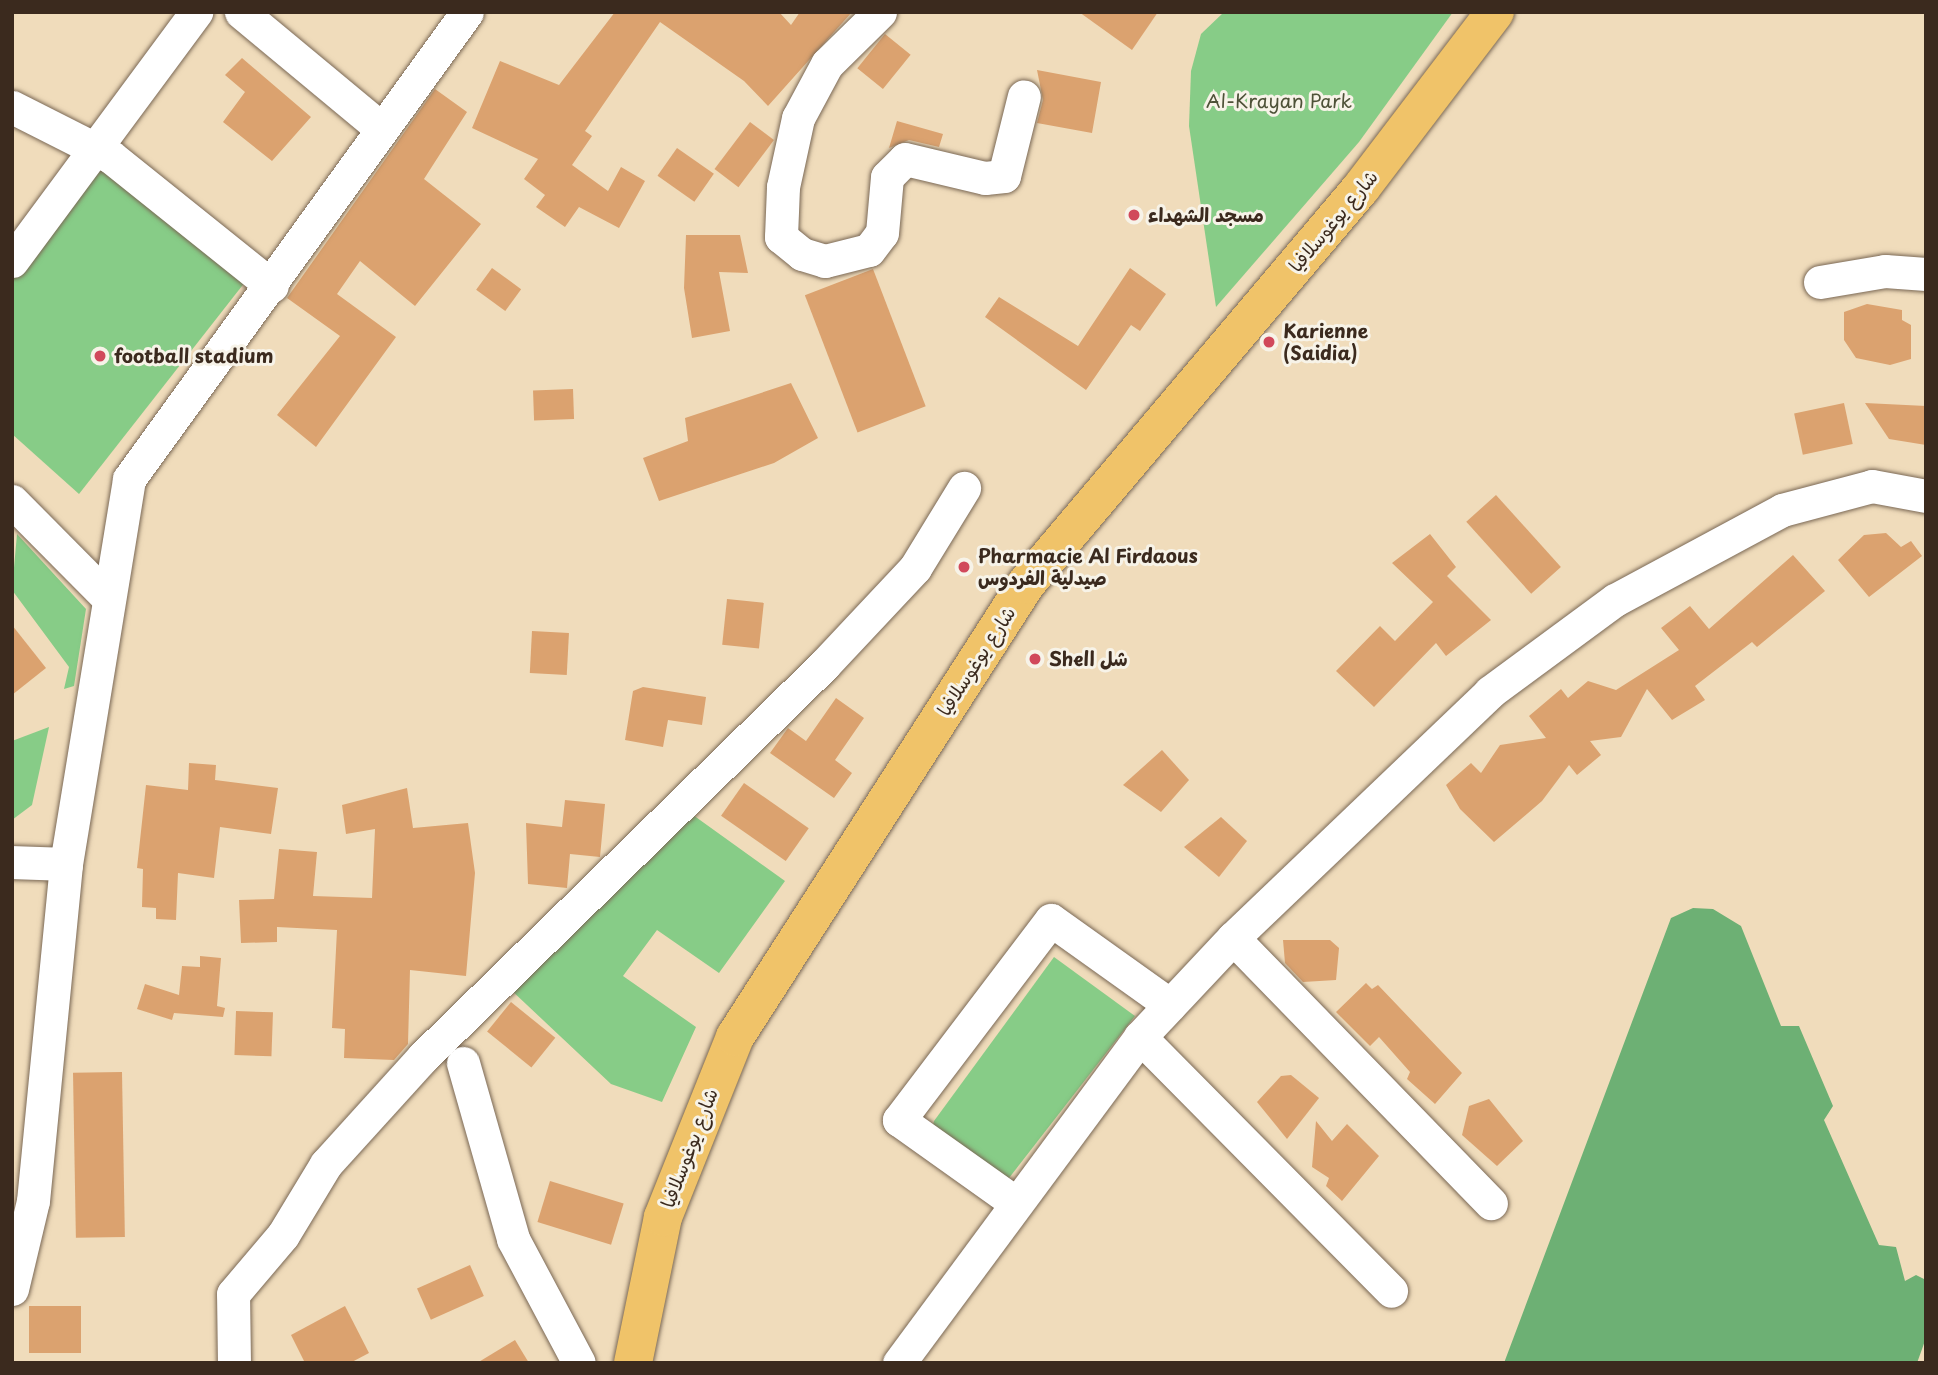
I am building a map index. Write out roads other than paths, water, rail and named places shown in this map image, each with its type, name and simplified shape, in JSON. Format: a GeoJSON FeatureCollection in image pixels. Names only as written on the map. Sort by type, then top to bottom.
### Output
{"type":"FeatureCollection","features":[{"type":"Feature","properties":{"kind":"main road","name":"شارع يوغوسلافيا"},"geometry":{"type":"LineString","coordinates":[[633,1363],[663,1217],[735,1037],[1027,584],[1361,188],[1495,12]]}},
{"type":"Feature","properties":{"kind":"street"},"geometry":{"type":"LineString","coordinates":[[12,261],[99,149],[197,12]]}},
{"type":"Feature","properties":{"kind":"street"},"geometry":{"type":"LineString","coordinates":[[241,12],[382,129]]}},
{"type":"Feature","properties":{"kind":"street"},"geometry":{"type":"LineString","coordinates":[[12,1289],[33,1201],[66,864],[107,597],[129,480],[272,286],[467,12]]}},
{"type":"Feature","properties":{"kind":"street"},"geometry":{"type":"LineString","coordinates":[[880,12],[827,64],[799,118],[783,187],[781,237],[802,254],[825,261],[869,250],[881,233],[887,177],[905,159],[985,178],[1004,176],[1024,96]]}},
{"type":"Feature","properties":{"kind":"street"},"geometry":{"type":"LineString","coordinates":[[12,107],[99,149],[272,286]]}},
{"type":"Feature","properties":{"kind":"street"},"geometry":{"type":"LineString","coordinates":[[1820,282],[1885,271],[1926,274]]}},
{"type":"Feature","properties":{"kind":"street"},"geometry":{"type":"LineString","coordinates":[[900,1363],[1013,1201],[1140,1037],[1233,938],[1490,692],[1615,600],[1782,510],[1872,486],[1926,496]]}},
{"type":"Feature","properties":{"kind":"street"},"geometry":{"type":"LineString","coordinates":[[234,1363],[233,1294],[289,1226],[326,1164],[423,1057],[824,665],[915,568],[964,488]]}},
{"type":"Feature","properties":{"kind":"street"},"geometry":{"type":"LineString","coordinates":[[12,501],[107,597]]}},
{"type":"Feature","properties":{"kind":"street"},"geometry":{"type":"LineString","coordinates":[[12,862],[66,864]]}},
{"type":"Feature","properties":{"kind":"street"},"geometry":{"type":"LineString","coordinates":[[1013,1201],[900,1120],[1051,920],[1170,1005]]}},
{"type":"Feature","properties":{"kind":"street"},"geometry":{"type":"LineString","coordinates":[[1233,938],[1491,1203]]}},
{"type":"Feature","properties":{"kind":"street"},"geometry":{"type":"LineString","coordinates":[[1140,1037],[1391,1291]]}},
{"type":"Feature","properties":{"kind":"street"},"geometry":{"type":"LineString","coordinates":[[463,1063],[513,1239],[579,1363]]}},
{"type":"Feature","properties":{"kind":"place","name":"مسجد الشهداء"},"geometry":{"type":"Point","coordinates":[1134,215]}},
{"type":"Feature","properties":{"kind":"place","name":"Karienne (Saidia)"},"geometry":{"type":"Point","coordinates":[1269,342]}},
{"type":"Feature","properties":{"kind":"place","name":"football stadium"},"geometry":{"type":"Point","coordinates":[100,356]}},
{"type":"Feature","properties":{"kind":"place","name":"Pharmacie Al Firdaous صيدلية الفردوس"},"geometry":{"type":"Point","coordinates":[964,567]}},
{"type":"Feature","properties":{"kind":"place","name":"Shell شل"},"geometry":{"type":"Point","coordinates":[1035,659]}},
{"type":"Feature","properties":{"kind":"park label","name":"Al-Krayan Park"},"geometry":{"type":"Point","coordinates":[1279,101]}}]}
